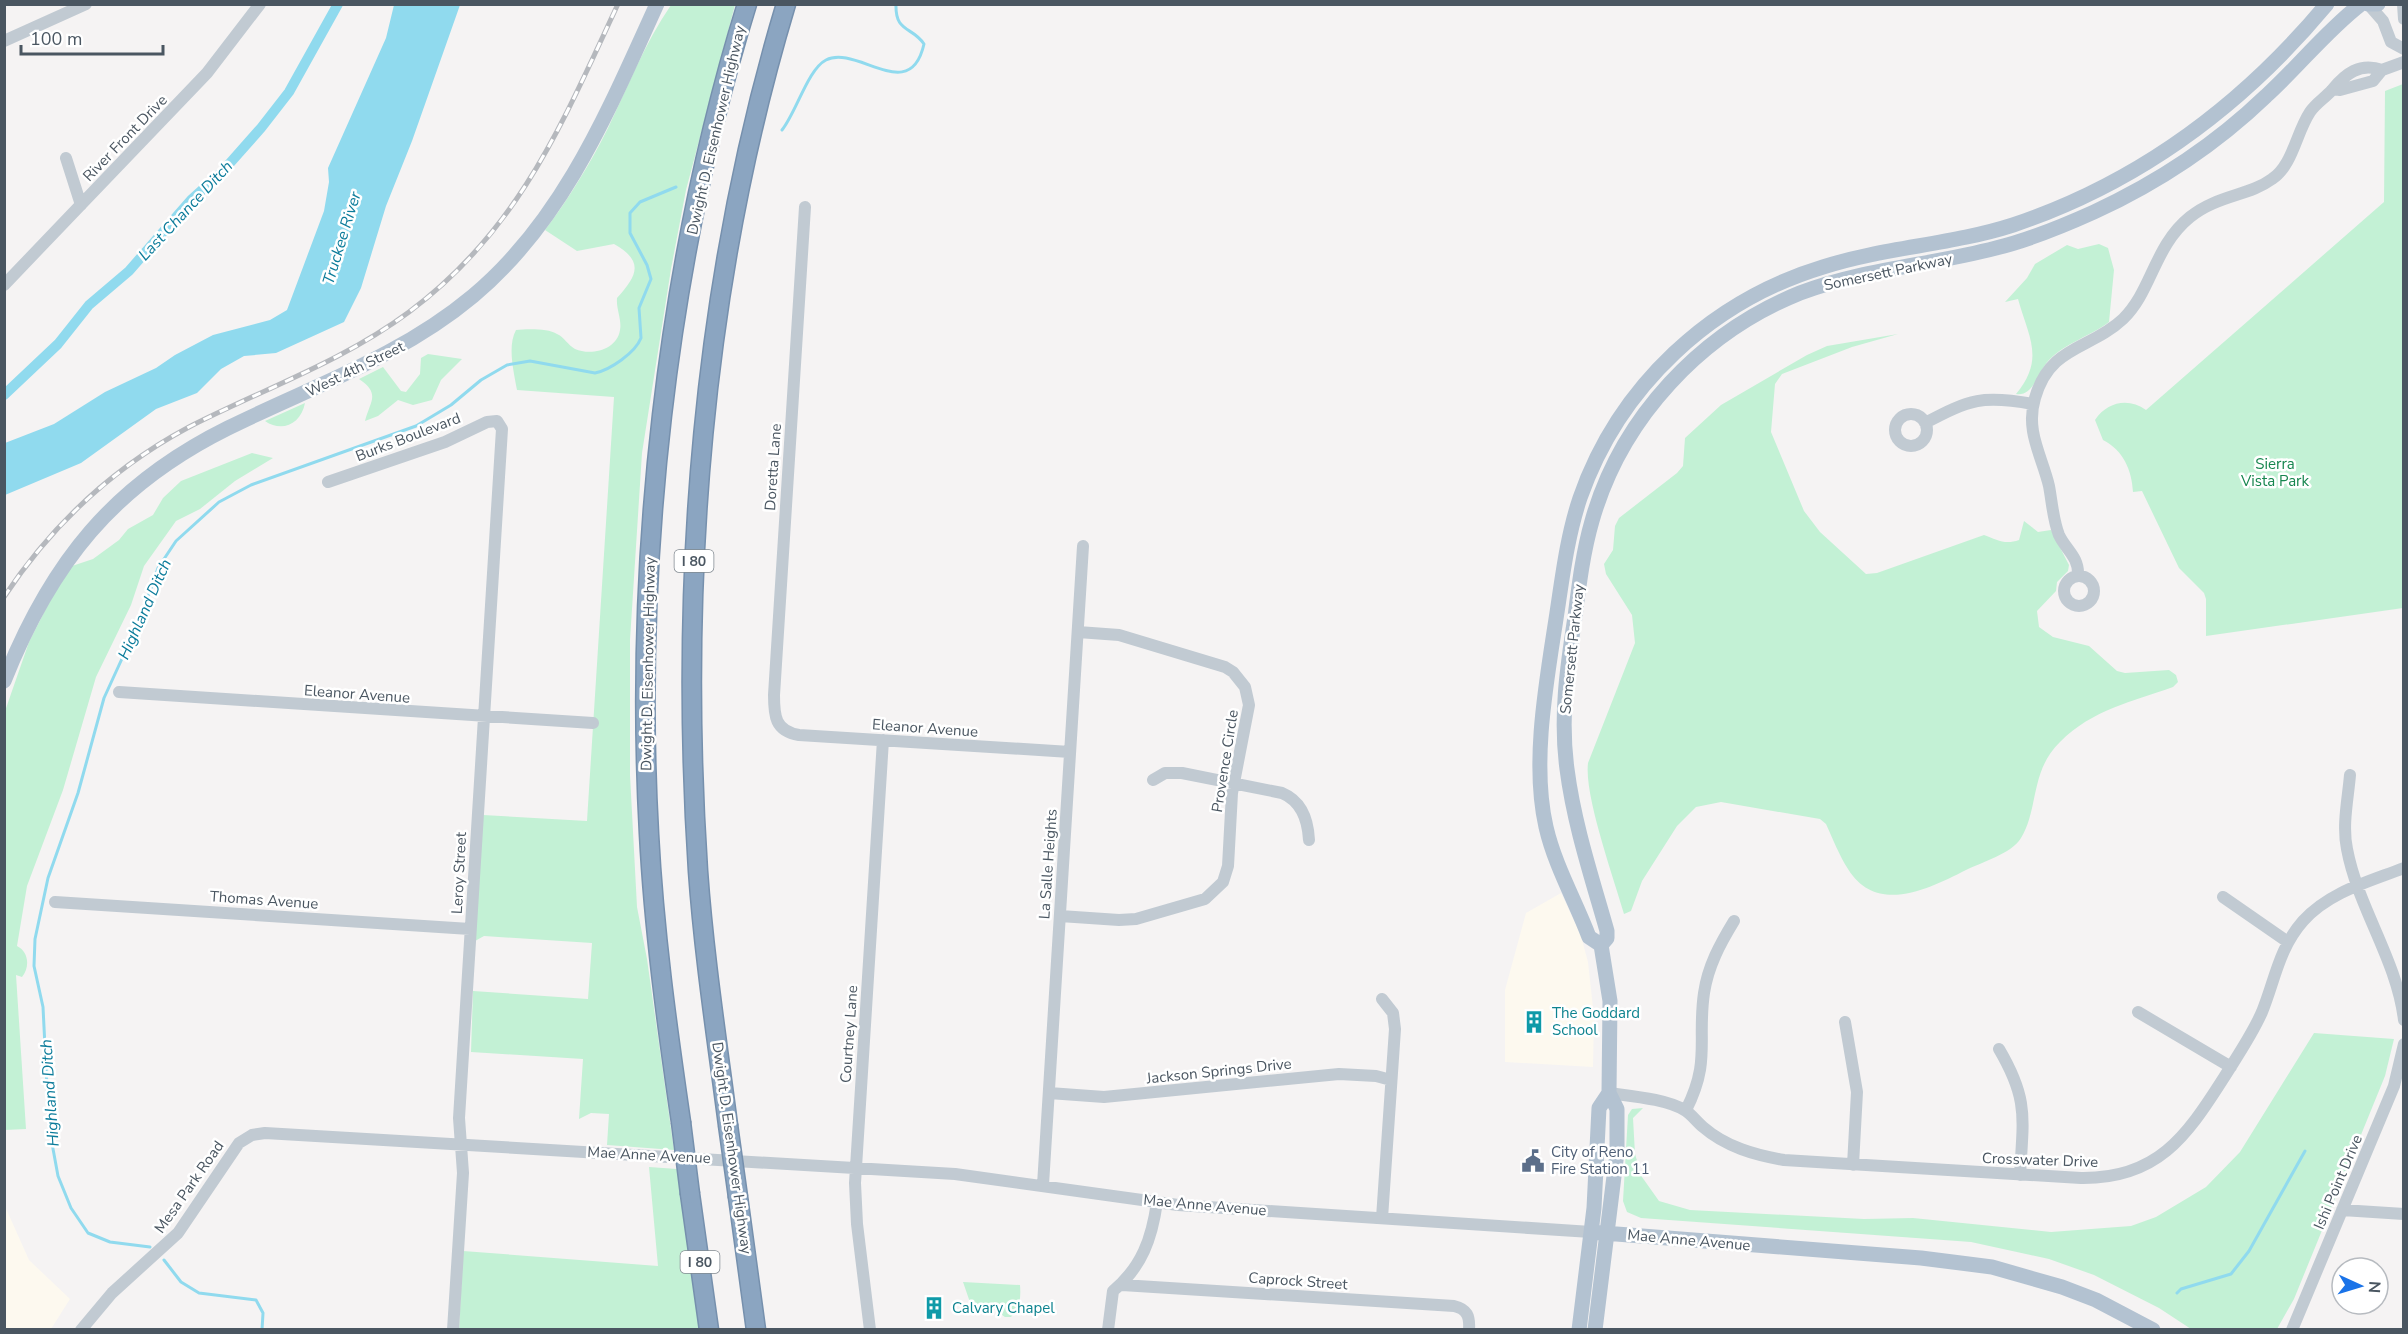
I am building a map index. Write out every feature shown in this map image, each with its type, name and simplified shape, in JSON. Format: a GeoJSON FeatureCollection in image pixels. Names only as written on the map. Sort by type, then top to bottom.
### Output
{"type":"FeatureCollection","features":[{"type":"Feature","properties":{"kind":"highway","name":"Dwight D. Eisenhower Highway"},"geometry":{"type":"LineString","coordinates":[[709,1329],[664,1003],[649,836],[646,697],[649,569],[665,399],[686,263],[709,146],[747,4]]}},
{"type":"Feature","properties":{"kind":"highway","name":"Dwight D. Eisenhower Highway"},"geometry":{"type":"LineString","coordinates":[[756,1329],[708,975],[694,801],[692,652],[696,526],[706,412],[727,264],[770,61],[786,4]]}},
{"type":"Feature","properties":{"kind":"main road","name":"West 4th Street"},"geometry":{"type":"LineString","coordinates":[[4,681],[29,623],[55,576],[95,526],[149,477],[200,442],[395,351],[446,317],[492,279],[540,225],[572,179],[600,128],[657,4]]}},
{"type":"Feature","properties":{"kind":"main road","name":"Somersett Parkway"},"geometry":{"type":"LineString","coordinates":[[1579,1329],[1591,1232],[1599,1107],[1609,1094],[1611,1018],[1601,945],[1589,937],[1553,850],[1542,800],[1540,754],[1551,653],[1573,521],[1597,458],[1634,398],[1665,361],[1696,333],[1727,310],[1782,281],[1838,262],[2010,226],[2078,199],[2123,177],[2181,141],[2230,104],[2273,64],[2327,4]]}},
{"type":"Feature","properties":{"kind":"main road","name":"Somersett Parkway"},"geometry":{"type":"LineString","coordinates":[[1601,945],[1607,938],[1607,931],[1567,768],[1564,716],[1566,676],[1592,520],[1623,447],[1661,393],[1693,360],[1728,332],[1787,299],[1851,278],[1998,248],[2073,221],[2131,193],[2190,158],[2234,124],[2283,81],[2338,21],[2361,4]]}},
{"type":"Feature","properties":{"kind":"main road"},"geometry":{"type":"LineString","coordinates":[[2368,4],[2378,4]]}},
{"type":"Feature","properties":{"kind":"main road","name":"Somersett Parkway"},"geometry":{"type":"LineString","coordinates":[[1595,1329],[1616,1169],[1618,1115],[1615,1102],[1609,1094]]}},
{"type":"Feature","properties":{"kind":"main road","name":"Mae Anne Avenue"},"geometry":{"type":"LineString","coordinates":[[1591,1232],[1921,1258],[1992,1267],[2062,1287],[2096,1300],[2153,1329]]}},
{"type":"Feature","properties":{"kind":"street"},"geometry":{"type":"LineString","coordinates":[[4,41],[86,4]]}},
{"type":"Feature","properties":{"kind":"street","name":"River Front Drive"},"geometry":{"type":"LineString","coordinates":[[4,285],[207,73],[260,4]]}},
{"type":"Feature","properties":{"kind":"street"},"geometry":{"type":"LineString","coordinates":[[2368,4],[2383,21],[2391,42],[2403,49]]}},
{"type":"Feature","properties":{"kind":"street"},"geometry":{"type":"LineString","coordinates":[[2403,4],[2403,19]]}},
{"type":"Feature","properties":{"kind":"street"},"geometry":{"type":"LineString","coordinates":[[2078,575],[2078,563],[2058,532],[2046,476],[2035,446],[2031,424],[2033,404],[2041,383],[2056,361],[2074,347],[2109,330],[2132,308],[2159,253],[2181,225],[2217,200],[2266,183],[2278,175],[2309,114],[2333,89],[2344,89],[2373,81],[2382,70],[2403,62]]}},
{"type":"Feature","properties":{"kind":"street"},"geometry":{"type":"LineString","coordinates":[[66,158],[81,205]]}},
{"type":"Feature","properties":{"kind":"street","name":"Doretta Lane"},"geometry":{"type":"LineString","coordinates":[[780,727],[775,719],[774,695],[805,207]]}},
{"type":"Feature","properties":{"kind":"street"},"geometry":{"type":"LineString","coordinates":[[1925,423],[1957,406],[1980,399],[2033,404]]}},
{"type":"Feature","properties":{"kind":"street","name":"Burks Boulevard"},"geometry":{"type":"LineString","coordinates":[[328,482],[445,442],[487,422],[497,421]]}},
{"type":"Feature","properties":{"kind":"street","name":"Leroy Street"},"geometry":{"type":"LineString","coordinates":[[453,1329],[463,1173],[460,1144],[470,928],[502,437],[502,429],[497,421]]}},
{"type":"Feature","properties":{"kind":"street","name":"La Salle Heights"},"geometry":{"type":"LineString","coordinates":[[1043,1185],[1083,546]]}},
{"type":"Feature","properties":{"kind":"street","name":"Provence Circle"},"geometry":{"type":"LineString","coordinates":[[1060,916],[1127,920],[1197,902],[1212,894],[1227,874],[1234,783],[1249,705],[1245,687],[1233,672],[1214,663],[1138,640],[1078,632]]}},
{"type":"Feature","properties":{"kind":"street","name":"Eleanor Avenue"},"geometry":{"type":"LineString","coordinates":[[119,692],[593,723]]}},
{"type":"Feature","properties":{"kind":"street","name":"Eleanor Avenue"},"geometry":{"type":"LineString","coordinates":[[780,727],[799,735],[1070,752]]}},
{"type":"Feature","properties":{"kind":"street","name":"Courtney Lane"},"geometry":{"type":"LineString","coordinates":[[870,1329],[857,1224],[856,1168],[883,740]]}},
{"type":"Feature","properties":{"kind":"street"},"geometry":{"type":"LineString","coordinates":[[1153,780],[1172,772],[1287,795],[1303,812],[1309,840]]}},
{"type":"Feature","properties":{"kind":"street"},"geometry":{"type":"LineString","coordinates":[[2350,775],[2345,840],[2358,886],[2402,1002],[2403,1020]]}},
{"type":"Feature","properties":{"kind":"street","name":"Crosswater Drive"},"geometry":{"type":"LineString","coordinates":[[1609,1094],[1636,1097],[1686,1110],[1703,1128],[1724,1142],[1758,1155],[1853,1165],[2019,1175],[2101,1178],[2138,1169],[2169,1149],[2195,1124],[2260,1015],[2280,955],[2305,919],[2319,907],[2358,886],[2403,868]]}},
{"type":"Feature","properties":{"kind":"street"},"geometry":{"type":"LineString","coordinates":[[2223,897],[2288,942]]}},
{"type":"Feature","properties":{"kind":"street","name":"Thomas Avenue"},"geometry":{"type":"LineString","coordinates":[[55,902],[470,928]]}},
{"type":"Feature","properties":{"kind":"street"},"geometry":{"type":"LineString","coordinates":[[1686,1110],[1695,1093],[1703,1059],[1702,1015],[1708,974],[1718,948],[1734,921]]}},
{"type":"Feature","properties":{"kind":"street"},"geometry":{"type":"LineString","coordinates":[[1382,1218],[1394,1020],[1389,1005],[1383,999]]}},
{"type":"Feature","properties":{"kind":"street"},"geometry":{"type":"LineString","coordinates":[[2138,1012],[2230,1067]]}},
{"type":"Feature","properties":{"kind":"street"},"geometry":{"type":"LineString","coordinates":[[1845,1022],[1857,1092],[1853,1165]]}},
{"type":"Feature","properties":{"kind":"street","name":"Ishi Point Drive"},"geometry":{"type":"LineString","coordinates":[[2292,1329],[2394,1086],[2403,1044]]}},
{"type":"Feature","properties":{"kind":"street"},"geometry":{"type":"LineString","coordinates":[[1999,1048],[2018,1083],[2021,1098],[2019,1175]]}},
{"type":"Feature","properties":{"kind":"street","name":"Jackson Springs Drive"},"geometry":{"type":"LineString","coordinates":[[1049,1093],[1104,1097],[1339,1074],[1376,1076],[1391,1080]]}},
{"type":"Feature","properties":{"kind":"street","name":"Mae Anne Avenue"},"geometry":{"type":"LineString","coordinates":[[246,1138],[260,1133],[281,1132],[955,1174],[1157,1202],[1591,1232]]}},
{"type":"Feature","properties":{"kind":"street","name":"Mesa Park Road"},"geometry":{"type":"LineString","coordinates":[[81,1329],[108,1297],[174,1237],[234,1149],[246,1138]]}},
{"type":"Feature","properties":{"kind":"street"},"geometry":{"type":"LineString","coordinates":[[1108,1329],[1113,1291],[1122,1285],[1149,1244],[1157,1202]]}},
{"type":"Feature","properties":{"kind":"street"},"geometry":{"type":"LineString","coordinates":[[2342,1210],[2403,1214]]}},
{"type":"Feature","properties":{"kind":"street","name":"Caprock Street"},"geometry":{"type":"LineString","coordinates":[[1122,1285],[1454,1306],[1463,1308],[1468,1314],[1469,1329]]}},
{"type":"Feature","properties":{"kind":"shaded area"},"geometry":{"type":"Polygon","coordinates":[[[1561,893],[1581,936],[1588,962],[1594,1017],[1593,1067],[1505,1062],[1505,990],[1526,913],[1561,893]]]}},
{"type":"Feature","properties":{"kind":"shaded area"},"geometry":{"type":"Polygon","coordinates":[[[4,1204],[29,1260],[70,1299],[51,1329],[5,1329],[4,1204]]]}},
{"type":"Feature","properties":{"kind":"green space"},"geometry":{"type":"Polygon","coordinates":[[[671,5],[735,5],[686,190],[671,269],[642,453],[630,640],[630,775],[637,907],[647,959],[674,1150],[607,1145],[609,1114],[591,1113],[579,1119],[583,1059],[471,1052],[473,991],[588,999],[592,943],[484,936],[475,941],[483,815],[587,821],[614,397],[517,390],[512,344],[516,330],[537,329],[553,332],[575,349],[588,352],[609,347],[618,337],[620,318],[617,298],[630,282],[635,269],[630,256],[614,244],[577,251],[545,230],[594,155],[645,50],[671,5]]]}},
{"type":"Feature","properties":{"kind":"green space","name":"Sierra Vista Park"},"geometry":{"type":"Polygon","coordinates":[[[2403,84],[2403,608],[2206,636],[2204,593],[2179,568],[2142,491],[2133,492],[2131,476],[2125,462],[2116,449],[2103,440],[2095,420],[2106,409],[2119,403],[2133,404],[2146,410],[2384,202],[2385,91],[2403,84]]]}},
{"type":"Feature","properties":{"kind":"green space"},"geometry":{"type":"Polygon","coordinates":[[[2099,244],[2108,248],[2114,270],[2109,322],[2056,354],[2045,365],[2027,392],[2016,394],[2030,370],[2032,348],[2018,299],[2005,302],[2027,278],[2035,264],[2067,245],[2078,249],[2099,244]]]}},
{"type":"Feature","properties":{"kind":"green space"},"geometry":{"type":"Polygon","coordinates":[[[1898,334],[1852,347],[1782,374],[1775,384],[1771,432],[1804,511],[1820,532],[1866,574],[1877,573],[1984,535],[2005,542],[2019,540],[2024,521],[2038,532],[2051,530],[2069,565],[2068,571],[2057,582],[2056,591],[2037,611],[2039,627],[2053,637],[2089,646],[2117,671],[2125,673],[2169,670],[2176,675],[2178,682],[2173,687],[2099,714],[2073,731],[2050,753],[2039,777],[2027,826],[2016,844],[1996,857],[1936,884],[1904,894],[1889,895],[1874,892],[1860,883],[1848,869],[1826,824],[1820,819],[1721,802],[1696,807],[1677,826],[1642,881],[1631,911],[1624,914],[1595,816],[1588,777],[1588,763],[1635,643],[1632,615],[1606,574],[1604,564],[1613,550],[1615,526],[1619,518],[1677,473],[1683,466],[1685,438],[1721,405],[1807,355],[1827,346],[1898,334]]]}},
{"type":"Feature","properties":{"kind":"green space"},"geometry":{"type":"Polygon","coordinates":[[[428,354],[462,359],[441,380],[432,400],[413,405],[398,400],[378,416],[365,421],[372,394],[366,384],[359,379],[383,367],[401,391],[406,392],[420,374],[421,358],[428,354]]]}},
{"type":"Feature","properties":{"kind":"green space"},"geometry":{"type":"Polygon","coordinates":[[[305,403],[299,416],[290,424],[278,426],[265,421],[305,403]]]}},
{"type":"Feature","properties":{"kind":"green space"},"geometry":{"type":"Polygon","coordinates":[[[252,453],[273,458],[235,481],[200,509],[176,521],[144,566],[131,605],[96,677],[63,790],[27,886],[17,946],[24,952],[27,964],[22,977],[16,975],[26,1129],[5,1130],[4,714],[29,642],[53,595],[72,566],[93,559],[119,540],[128,529],[153,515],[163,498],[181,481],[252,453]]]}},
{"type":"Feature","properties":{"kind":"green space"},"geometry":{"type":"Polygon","coordinates":[[[2314,1033],[2394,1039],[2385,1076],[2294,1299],[2277,1329],[2191,1329],[2159,1308],[2094,1275],[2049,1259],[1971,1242],[1641,1218],[1627,1212],[1623,1201],[1628,1115],[1632,1109],[1643,1108],[1633,1118],[1635,1154],[1642,1177],[1659,1201],[1690,1210],[1864,1219],[1913,1218],[2051,1232],[2131,1226],[2156,1217],[2206,1187],[2240,1152],[2314,1033]]]}},
{"type":"Feature","properties":{"kind":"green space"},"geometry":{"type":"Polygon","coordinates":[[[649,1167],[677,1169],[699,1329],[459,1330],[463,1251],[658,1266],[649,1167]]]}},
{"type":"Feature","properties":{"kind":"green space"},"geometry":{"type":"Polygon","coordinates":[[[963,1282],[1020,1285],[1018,1306],[1011,1317],[1005,1317],[986,1304],[978,1306],[973,1311],[963,1282]]]}},
{"type":"Feature","properties":{"kind":"water","name":"Truckee River"},"geometry":{"type":"Polygon","coordinates":[[[394,5],[460,5],[412,141],[386,206],[361,288],[344,322],[276,353],[244,356],[221,369],[197,393],[156,409],[81,463],[5,495],[5,443],[54,424],[105,392],[156,368],[213,335],[270,320],[287,310],[324,211],[329,182],[328,168],[386,38],[394,5]]]}},
{"type":"Feature","properties":{"kind":"waterway","name":"Last Chance Ditch"},"geometry":{"type":"LineString","coordinates":[[4,395],[58,344],[89,305],[129,271],[191,200],[222,172],[261,128],[289,92],[338,4]]}},
{"type":"Feature","properties":{"kind":"waterway","name":"Highland Ditch"},"geometry":{"type":"LineString","coordinates":[[782,130],[813,72],[826,60],[839,57],[852,59],[895,72],[907,70],[917,62],[924,44],[901,25],[896,13],[896,4]]}},
{"type":"Feature","properties":{"kind":"waterway","name":"Highland Ditch"},"geometry":{"type":"LineString","coordinates":[[150,1247],[110,1242],[88,1233],[71,1208],[58,1176],[49,1127],[43,1007],[34,966],[35,939],[48,878],[78,793],[104,698],[141,617],[158,568],[176,541],[219,502],[251,485],[416,426],[451,405],[481,380],[507,365],[530,361],[595,373],[621,360],[638,344],[641,338],[639,308],[651,279],[647,265],[630,233],[630,213],[640,202],[676,187]]}},
{"type":"Feature","properties":{"kind":"waterway"},"geometry":{"type":"LineString","coordinates":[[2177,1293],[2181,1289],[2231,1274],[2249,1251],[2305,1151]]}},
{"type":"Feature","properties":{"kind":"waterway","name":"Highland Ditch"},"geometry":{"type":"LineString","coordinates":[[164,1260],[181,1282],[199,1293],[256,1300],[263,1313],[262,1330]]}},
{"type":"Feature","properties":{"kind":"railway"},"geometry":{"type":"LineString","coordinates":[[4,597],[22,571],[63,523],[86,500],[135,460],[189,427],[357,346],[409,312],[447,280],[480,246],[509,210],[534,172],[556,133],[618,4]]}},
{"type":"Feature","properties":{"kind":"place","name":"The Goddard School"},"geometry":{"type":"Point","coordinates":[1534,1022]}},
{"type":"Feature","properties":{"kind":"place","name":"City of Reno Fire Station 11"},"geometry":{"type":"Point","coordinates":[1533,1161]}},
{"type":"Feature","properties":{"kind":"place","name":"Calvary Chapel"},"geometry":{"type":"Point","coordinates":[934,1308]}}]}
